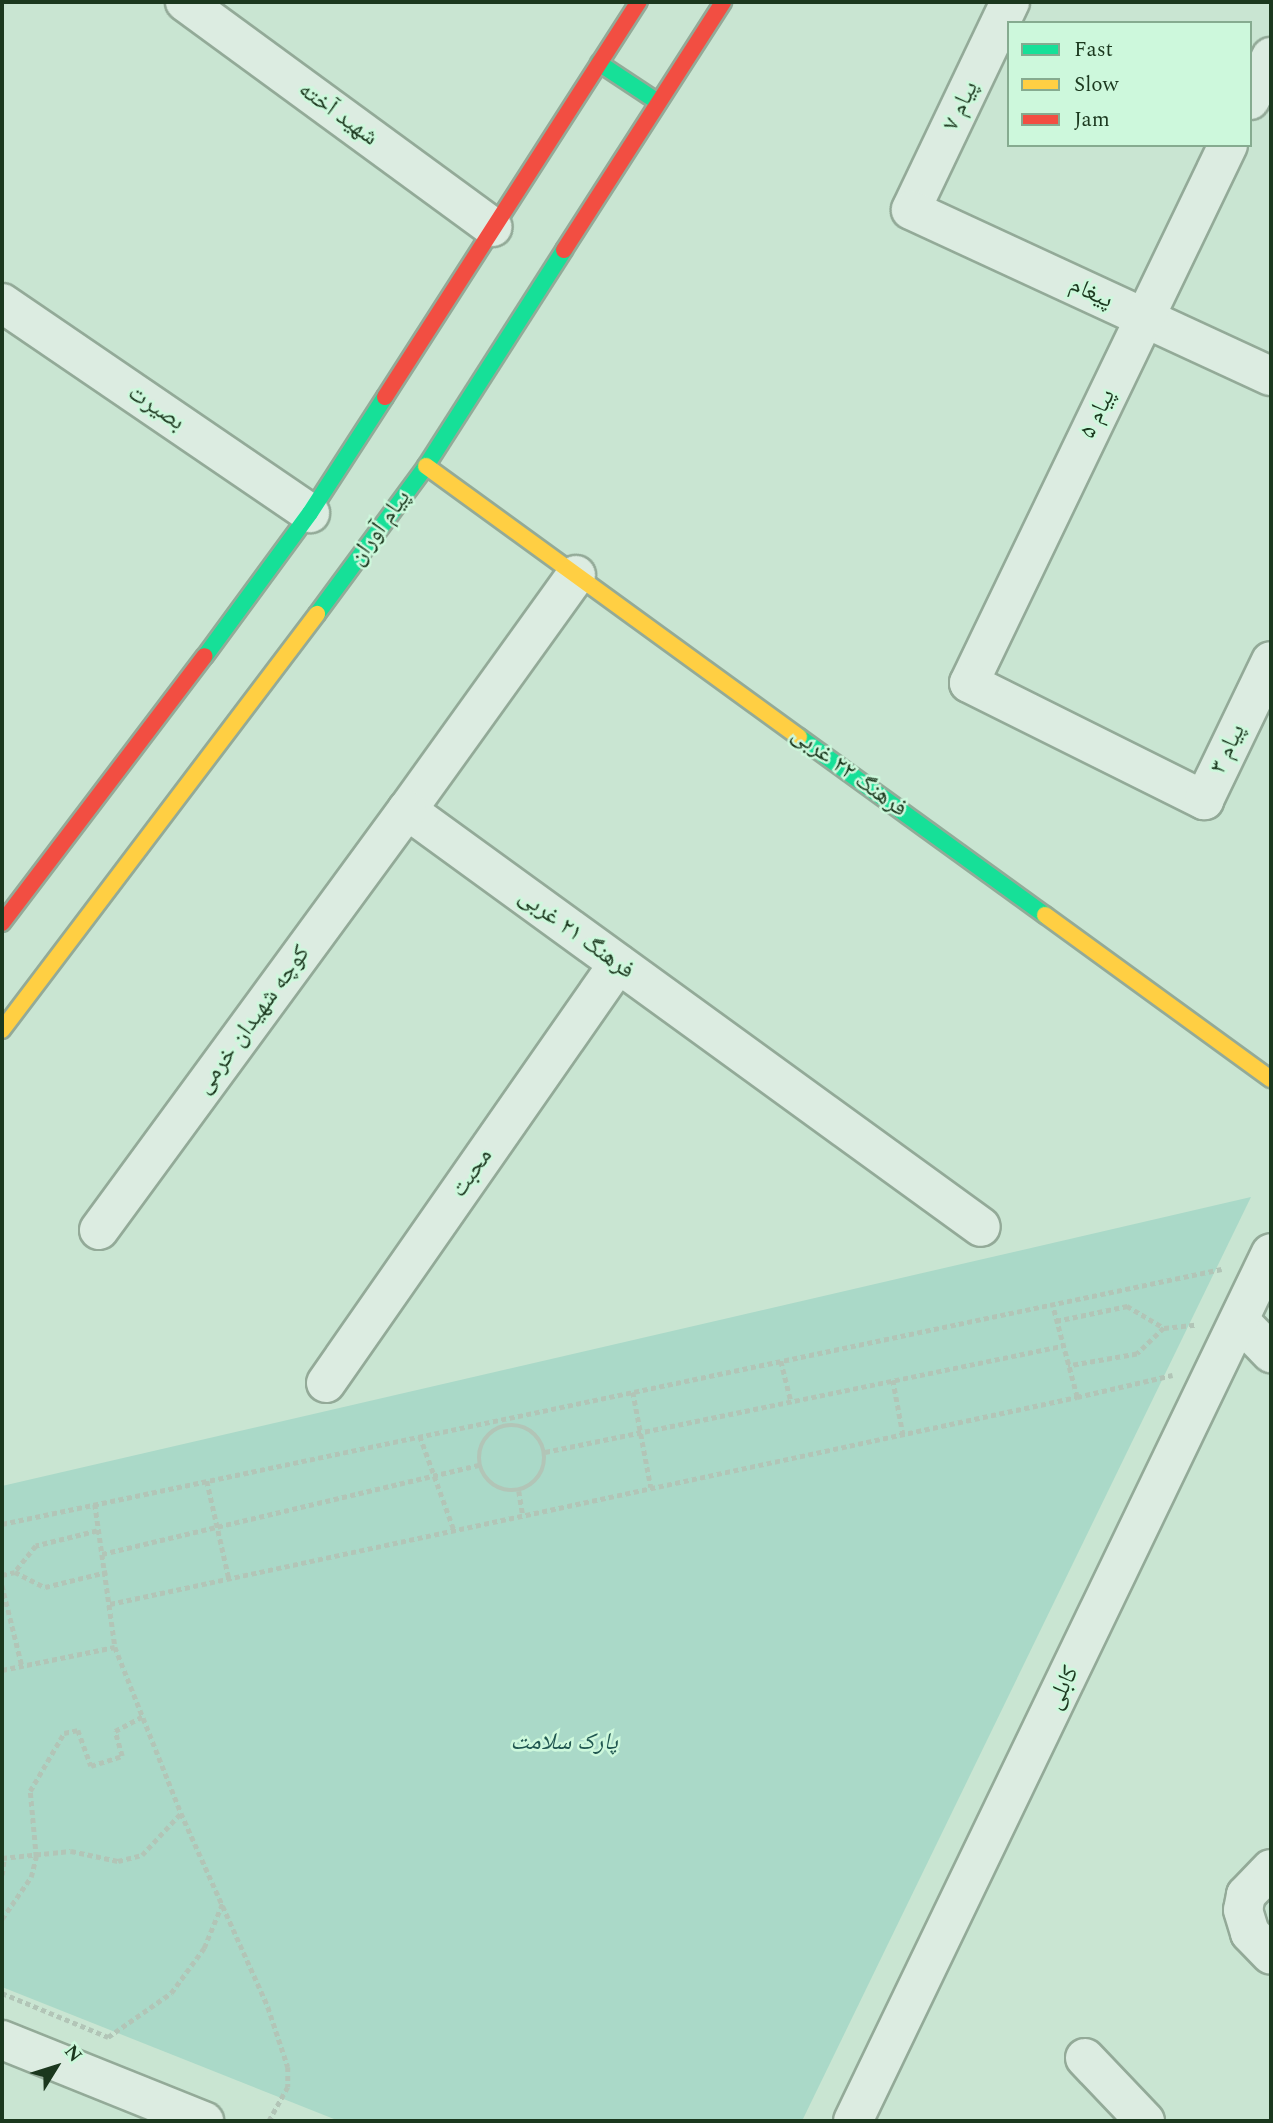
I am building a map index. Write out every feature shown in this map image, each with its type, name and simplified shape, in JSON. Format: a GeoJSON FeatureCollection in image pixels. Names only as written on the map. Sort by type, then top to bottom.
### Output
{"type":"FeatureCollection","features":[{"type":"Feature","properties":{"kind":"main road"},"geometry":{"type":"LineString","coordinates":[[2,923],[120,773],[310,513],[639,2]]}},
{"type":"Feature","properties":{"kind":"main road","name":"پیام آوران"},"geometry":{"type":"LineString","coordinates":[[2,1030],[173,810],[426,466],[723,2]]}},
{"type":"Feature","properties":{"kind":"main road"},"geometry":{"type":"LineString","coordinates":[[599,64],[658,102]]}},
{"type":"Feature","properties":{"kind":"main road","name":"فرهنگ ۲۲ غربی"},"geometry":{"type":"LineString","coordinates":[[426,466],[1271,1079]]}},
{"type":"Feature","properties":{"kind":"street","name":"شهید آخته"},"geometry":{"type":"LineString","coordinates":[[185,2],[492,227]]}},
{"type":"Feature","properties":{"kind":"street","name":"پیام ۷"},"geometry":{"type":"LineString","coordinates":[[911,210],[1010,2]]}},
{"type":"Feature","properties":{"kind":"street"},"geometry":{"type":"LineString","coordinates":[[1252,96],[1271,57]]}},
{"type":"Feature","properties":{"kind":"street","name":"پیام ۵"},"geometry":{"type":"LineString","coordinates":[[1203,800],[969,683],[1227,147]]}},
{"type":"Feature","properties":{"kind":"street","name":"پیغام"},"geometry":{"type":"LineString","coordinates":[[911,210],[1271,376]]}},
{"type":"Feature","properties":{"kind":"street","name":"بصیرت"},"geometry":{"type":"LineString","coordinates":[[2,303],[310,513]]}},
{"type":"Feature","properties":{"kind":"street"},"geometry":{"type":"LineString","coordinates":[[407,810],[576,575]]}},
{"type":"Feature","properties":{"kind":"street","name":"پیام ۳"},"geometry":{"type":"LineString","coordinates":[[1203,800],[1271,661]]}},
{"type":"Feature","properties":{"kind":"street","name":"فرهنگ ۲۱ غربی"},"geometry":{"type":"LineString","coordinates":[[407,810],[981,1227]]}},
{"type":"Feature","properties":{"kind":"street","name":"کوچه شهیدان خرمی"},"geometry":{"type":"LineString","coordinates":[[99,1230],[407,810]]}},
{"type":"Feature","properties":{"kind":"street","name":"محبت"},"geometry":{"type":"LineString","coordinates":[[326,1382],[618,964]]}},
{"type":"Feature","properties":{"kind":"street","name":"کابلی"},"geometry":{"type":"LineString","coordinates":[[853,2121],[1270,1256]]}},
{"type":"Feature","properties":{"kind":"street"},"geometry":{"type":"LineString","coordinates":[[1240,1321],[1271,1353]]}},
{"type":"Feature","properties":{"kind":"street"},"geometry":{"type":"LineString","coordinates":[[1271,1869],[1246,1895],[1243,1910],[1250,1933],[1271,1955]]}},
{"type":"Feature","properties":{"kind":"street"},"geometry":{"type":"LineString","coordinates":[[2,2040],[204,2121]]}},
{"type":"Feature","properties":{"kind":"street"},"geometry":{"type":"LineString","coordinates":[[1085,2058],[1145,2121]]}},
{"type":"Feature","properties":{"kind":"path"},"geometry":{"type":"LineString","coordinates":[[2,1524],[1270,1256]]}},
{"type":"Feature","properties":{"kind":"path"},"geometry":{"type":"LineString","coordinates":[[1052,1304],[1077,1397]]}},
{"type":"Feature","properties":{"kind":"path"},"geometry":{"type":"LineString","coordinates":[[1056,1321],[1126,1306],[1164,1328],[1137,1354],[1068,1366]]}},
{"type":"Feature","properties":{"kind":"path"},"geometry":{"type":"LineString","coordinates":[[545,1452],[1062,1346]]}},
{"type":"Feature","properties":{"kind":"path"},"geometry":{"type":"LineString","coordinates":[[781,1361],[791,1401]]}},
{"type":"Feature","properties":{"kind":"path"},"geometry":{"type":"LineString","coordinates":[[110,1604],[1217,1367]]}},
{"type":"Feature","properties":{"kind":"path"},"geometry":{"type":"LineString","coordinates":[[893,1381],[903,1434]]}},
{"type":"Feature","properties":{"kind":"path"},"geometry":{"type":"LineString","coordinates":[[633,1392],[652,1488]]}},
{"type":"Feature","properties":{"kind":"path"},"geometry":{"type":"LineString","coordinates":[[504,1419],[506,1425]]}},
{"type":"Feature","properties":{"kind":"path"},"geometry":{"type":"LineString","coordinates":[[506,1425],[531,1430],[545,1452],[540,1477],[519,1491],[494,1486],[480,1465],[485,1439],[506,1425]]}},
{"type":"Feature","properties":{"kind":"path"},"geometry":{"type":"LineString","coordinates":[[420,1436],[432,1476],[454,1530]]}},
{"type":"Feature","properties":{"kind":"path"},"geometry":{"type":"LineString","coordinates":[[102,1554],[480,1465]]}},
{"type":"Feature","properties":{"kind":"path"},"geometry":{"type":"LineString","coordinates":[[208,1481],[229,1579]]}},
{"type":"Feature","properties":{"kind":"path"},"geometry":{"type":"LineString","coordinates":[[519,1491],[523,1515]]}},
{"type":"Feature","properties":{"kind":"path"},"geometry":{"type":"LineString","coordinates":[[95,1504],[97,1531],[107,1572],[115,1647],[181,1813],[223,1901],[288,2067],[288,2087],[269,2121]]}},
{"type":"Feature","properties":{"kind":"path"},"geometry":{"type":"LineString","coordinates":[[2,1575],[15,1572],[36,1546],[97,1531]]}},
{"type":"Feature","properties":{"kind":"path"},"geometry":{"type":"LineString","coordinates":[[15,1572],[45,1587],[107,1572]]}},
{"type":"Feature","properties":{"kind":"path"},"geometry":{"type":"LineString","coordinates":[[2,1585],[22,1666]]}},
{"type":"Feature","properties":{"kind":"path"},"geometry":{"type":"LineString","coordinates":[[2,1670],[115,1647]]}},
{"type":"Feature","properties":{"kind":"path"},"geometry":{"type":"LineString","coordinates":[[2,1919],[23,1895],[36,1857],[30,1791],[64,1734],[78,1730],[91,1766],[122,1756],[115,1731],[143,1716]]}},
{"type":"Feature","properties":{"kind":"path"},"geometry":{"type":"LineString","coordinates":[[2,1875],[3,1858],[36,1857],[71,1851],[118,1861],[142,1855],[181,1813]]}},
{"type":"Feature","properties":{"kind":"path"},"geometry":{"type":"LineString","coordinates":[[2,1993],[108,2037],[171,1993],[204,1948],[223,1901]]}},
{"type":"Feature","properties":{"kind":"green space","name":"پارک سلامت"},"geometry":{"type":"Polygon","coordinates":[[[1251,1197],[802,2121],[339,2121],[2,1987],[2,1486],[1251,1197]]]}},
{"type":"Feature","properties":{"kind":"traffic: fast"},"geometry":{"type":"LineString","coordinates":[[599,63],[658,102]]}},
{"type":"Feature","properties":{"kind":"traffic: fast"},"geometry":{"type":"LineString","coordinates":[[317,614],[426,466],[564,250]]}},
{"type":"Feature","properties":{"kind":"traffic: fast"},"geometry":{"type":"LineString","coordinates":[[205,656],[310,513],[385,397]]}},
{"type":"Feature","properties":{"kind":"traffic: fast"},"geometry":{"type":"LineString","coordinates":[[799,737],[1045,915]]}},
{"type":"Feature","properties":{"kind":"traffic: slow"},"geometry":{"type":"LineString","coordinates":[[426,466],[799,737]]}},
{"type":"Feature","properties":{"kind":"traffic: slow"},"geometry":{"type":"LineString","coordinates":[[2,1030],[317,614]]}},
{"type":"Feature","properties":{"kind":"traffic: slow"},"geometry":{"type":"LineString","coordinates":[[1045,915],[1271,1079]]}},
{"type":"Feature","properties":{"kind":"traffic: jam"},"geometry":{"type":"LineString","coordinates":[[385,397],[639,2]]}},
{"type":"Feature","properties":{"kind":"traffic: jam"},"geometry":{"type":"LineString","coordinates":[[564,250],[723,2]]}},
{"type":"Feature","properties":{"kind":"traffic: jam"},"geometry":{"type":"LineString","coordinates":[[2,923],[205,656]]}}]}
